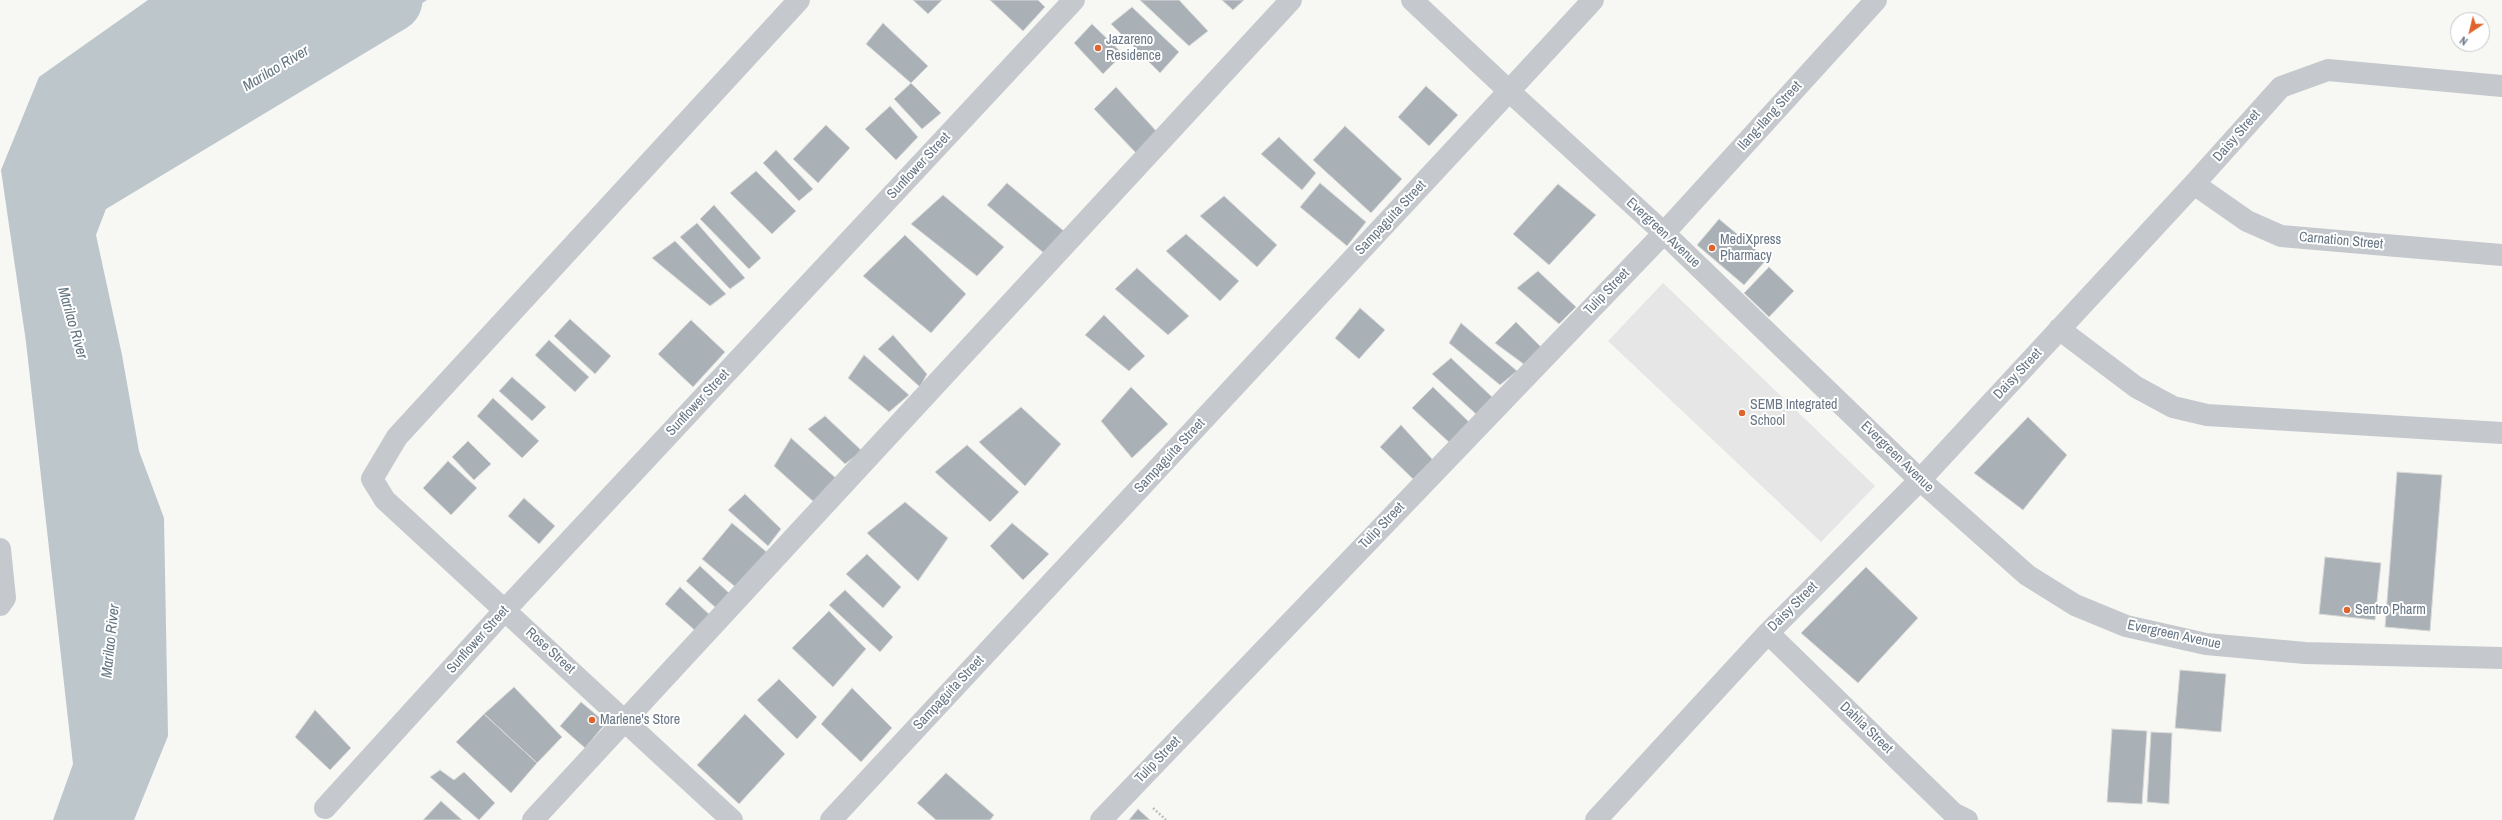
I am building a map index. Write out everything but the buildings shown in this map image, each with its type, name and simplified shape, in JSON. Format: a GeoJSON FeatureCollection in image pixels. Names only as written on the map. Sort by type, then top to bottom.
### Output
{"type":"FeatureCollection","features":[{"type":"Feature","properties":{"kind":"street","name":"Rose Street"},"geometry":{"type":"LineString","coordinates":[[732,820],[626,720],[385,500],[372,479],[397,437],[800,0]]}},
{"type":"Feature","properties":{"kind":"street","name":"Sunflower Street"},"geometry":{"type":"LineString","coordinates":[[325,808],[505,610],[1074,0]]}},
{"type":"Feature","properties":{"kind":"street"},"geometry":{"type":"LineString","coordinates":[[533,820],[1291,0]]}},
{"type":"Feature","properties":{"kind":"street","name":"Evergreen Avenue"},"geometry":{"type":"LineString","coordinates":[[1412,0],[1664,233],[1920,480],[2027,575],[2075,605],[2126,626],[2206,644],[2297,652],[2502,658]]}},
{"type":"Feature","properties":{"kind":"street","name":"Sampaguita Street"},"geometry":{"type":"LineString","coordinates":[[831,820],[1593,0]]}},
{"type":"Feature","properties":{"kind":"street","name":"Ilang-Ilang Street"},"geometry":{"type":"LineString","coordinates":[[1664,233],[1876,0]]}},
{"type":"Feature","properties":{"kind":"street","name":"Daisy Street"},"geometry":{"type":"LineString","coordinates":[[1596,820],[1768,633],[1920,480],[2194,184],[2280,87],[2328,70],[2502,86]]}},
{"type":"Feature","properties":{"kind":"street","name":"Carnation Street"},"geometry":{"type":"LineString","coordinates":[[2194,184],[2247,221],[2282,236],[2502,255]]}},
{"type":"Feature","properties":{"kind":"street","name":"Tulip Street"},"geometry":{"type":"LineString","coordinates":[[1101,820],[1664,233]]}},
{"type":"Feature","properties":{"kind":"street"},"geometry":{"type":"LineString","coordinates":[[2059,329],[2136,387],[2173,407],[2207,415],[2502,433]]}},
{"type":"Feature","properties":{"kind":"street"},"geometry":{"type":"LineString","coordinates":[[0,549],[5,598],[0,605]]}},
{"type":"Feature","properties":{"kind":"street","name":"Dahlia Street"},"geometry":{"type":"LineString","coordinates":[[1768,633],[1953,813],[1967,820]]}},
{"type":"Feature","properties":{"kind":"shaded area","name":"SEMB Integrated School"},"geometry":{"type":"Polygon","coordinates":[[[1663,283],[1875,486],[1821,542],[1608,341],[1663,283]]]}},
{"type":"Feature","properties":{"kind":"water"},"geometry":{"type":"Polygon","coordinates":[[[148,0],[427,0],[416,7],[281,66],[168,119],[117,179],[96,235],[122,355],[139,451],[164,518],[168,736],[134,820],[53,820],[73,764],[26,342],[1,170],[39,77],[148,0]]]}},
{"type":"Feature","properties":{"kind":"waterway","name":"Marilao River"},"geometry":{"type":"LineString","coordinates":[[73,204],[78,188],[390,0]]}},
{"type":"Feature","properties":{"kind":"place","name":"Jazareno Residence"},"geometry":{"type":"Point","coordinates":[1098,48]}},
{"type":"Feature","properties":{"kind":"place","name":"MediXpress Pharmacy"},"geometry":{"type":"Point","coordinates":[1712,248]}},
{"type":"Feature","properties":{"kind":"place","name":"SEMB Integrated School"},"geometry":{"type":"Point","coordinates":[1742,413]}},
{"type":"Feature","properties":{"kind":"place","name":"Sentro Pharm"},"geometry":{"type":"Point","coordinates":[2347,610]}},
{"type":"Feature","properties":{"kind":"place","name":"Marlene's Store"},"geometry":{"type":"Point","coordinates":[592,720]}}]}
